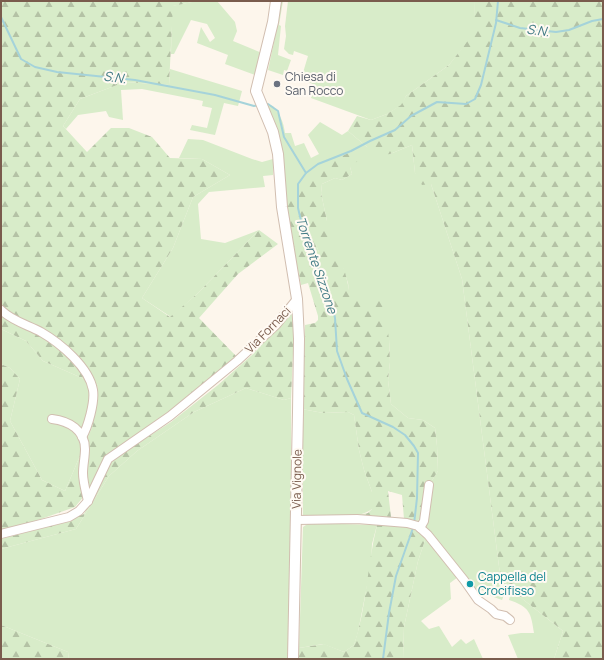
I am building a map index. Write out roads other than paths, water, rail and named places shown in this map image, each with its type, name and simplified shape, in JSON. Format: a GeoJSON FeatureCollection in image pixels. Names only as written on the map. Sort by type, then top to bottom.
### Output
{"type":"FeatureCollection","features":[{"type":"Feature","properties":{"kind":"street","name":"Via Fornaci"},"geometry":{"type":"LineString","coordinates":[[1,534],[69,516],[79,510],[88,501],[108,459],[170,416],[236,361],[276,325],[297,298],[282,207],[278,154],[273,132],[256,92],[273,22],[276,1]]}},
{"type":"Feature","properties":{"kind":"street","name":"Via Vignole"},"geometry":{"type":"LineString","coordinates":[[293,659],[298,383],[297,298]]}},
{"type":"Feature","properties":{"kind":"street"},"geometry":{"type":"LineString","coordinates":[[1,310],[17,321],[52,338],[74,358],[89,377],[93,390],[93,399],[86,430],[82,438]]}},
{"type":"Feature","properties":{"kind":"street"},"geometry":{"type":"LineString","coordinates":[[52,419],[62,420],[81,432],[85,447],[83,475],[88,501]]}},
{"type":"Feature","properties":{"kind":"street"},"geometry":{"type":"LineString","coordinates":[[419,527],[424,521],[429,485]]}},
{"type":"Feature","properties":{"kind":"street"},"geometry":{"type":"LineString","coordinates":[[296,520],[357,519],[407,523],[419,527],[428,535],[478,600],[496,614],[505,616],[510,620]]}},
{"type":"Feature","properties":{"kind":"waterway","name":"Torrente Sizzone"},"geometry":{"type":"LineString","coordinates":[[414,524],[417,498],[418,453],[405,435],[393,427],[362,413],[337,351],[335,318],[330,296],[304,233],[298,208],[298,184],[306,173],[318,164],[351,151],[395,130],[411,116],[437,102],[466,104],[475,99],[481,85],[496,23],[498,1]]}},
{"type":"Feature","properties":{"kind":"waterway","name":"S.N."},"geometry":{"type":"LineString","coordinates":[[1,17],[21,59],[35,67],[57,72],[135,80],[215,95],[254,106],[259,105]]}},
{"type":"Feature","properties":{"kind":"waterway","name":"S.N."},"geometry":{"type":"LineString","coordinates":[[496,20],[520,28],[556,32],[569,30],[592,21],[603,19]]}},
{"type":"Feature","properties":{"kind":"waterway","name":"S.N."},"geometry":{"type":"LineString","coordinates":[[266,104],[278,111],[284,137],[306,173]]}},
{"type":"Feature","properties":{"kind":"waterway","name":"Torrente Sizzone"},"geometry":{"type":"LineString","coordinates":[[383,659],[396,576],[413,528]]}},
{"type":"Feature","properties":{"kind":"place","name":"Chiesa di San Rocco"},"geometry":{"type":"Point","coordinates":[277,84]}},
{"type":"Feature","properties":{"kind":"place","name":"Cappella del Crocifisso"},"geometry":{"type":"Point","coordinates":[470,584]}}]}
